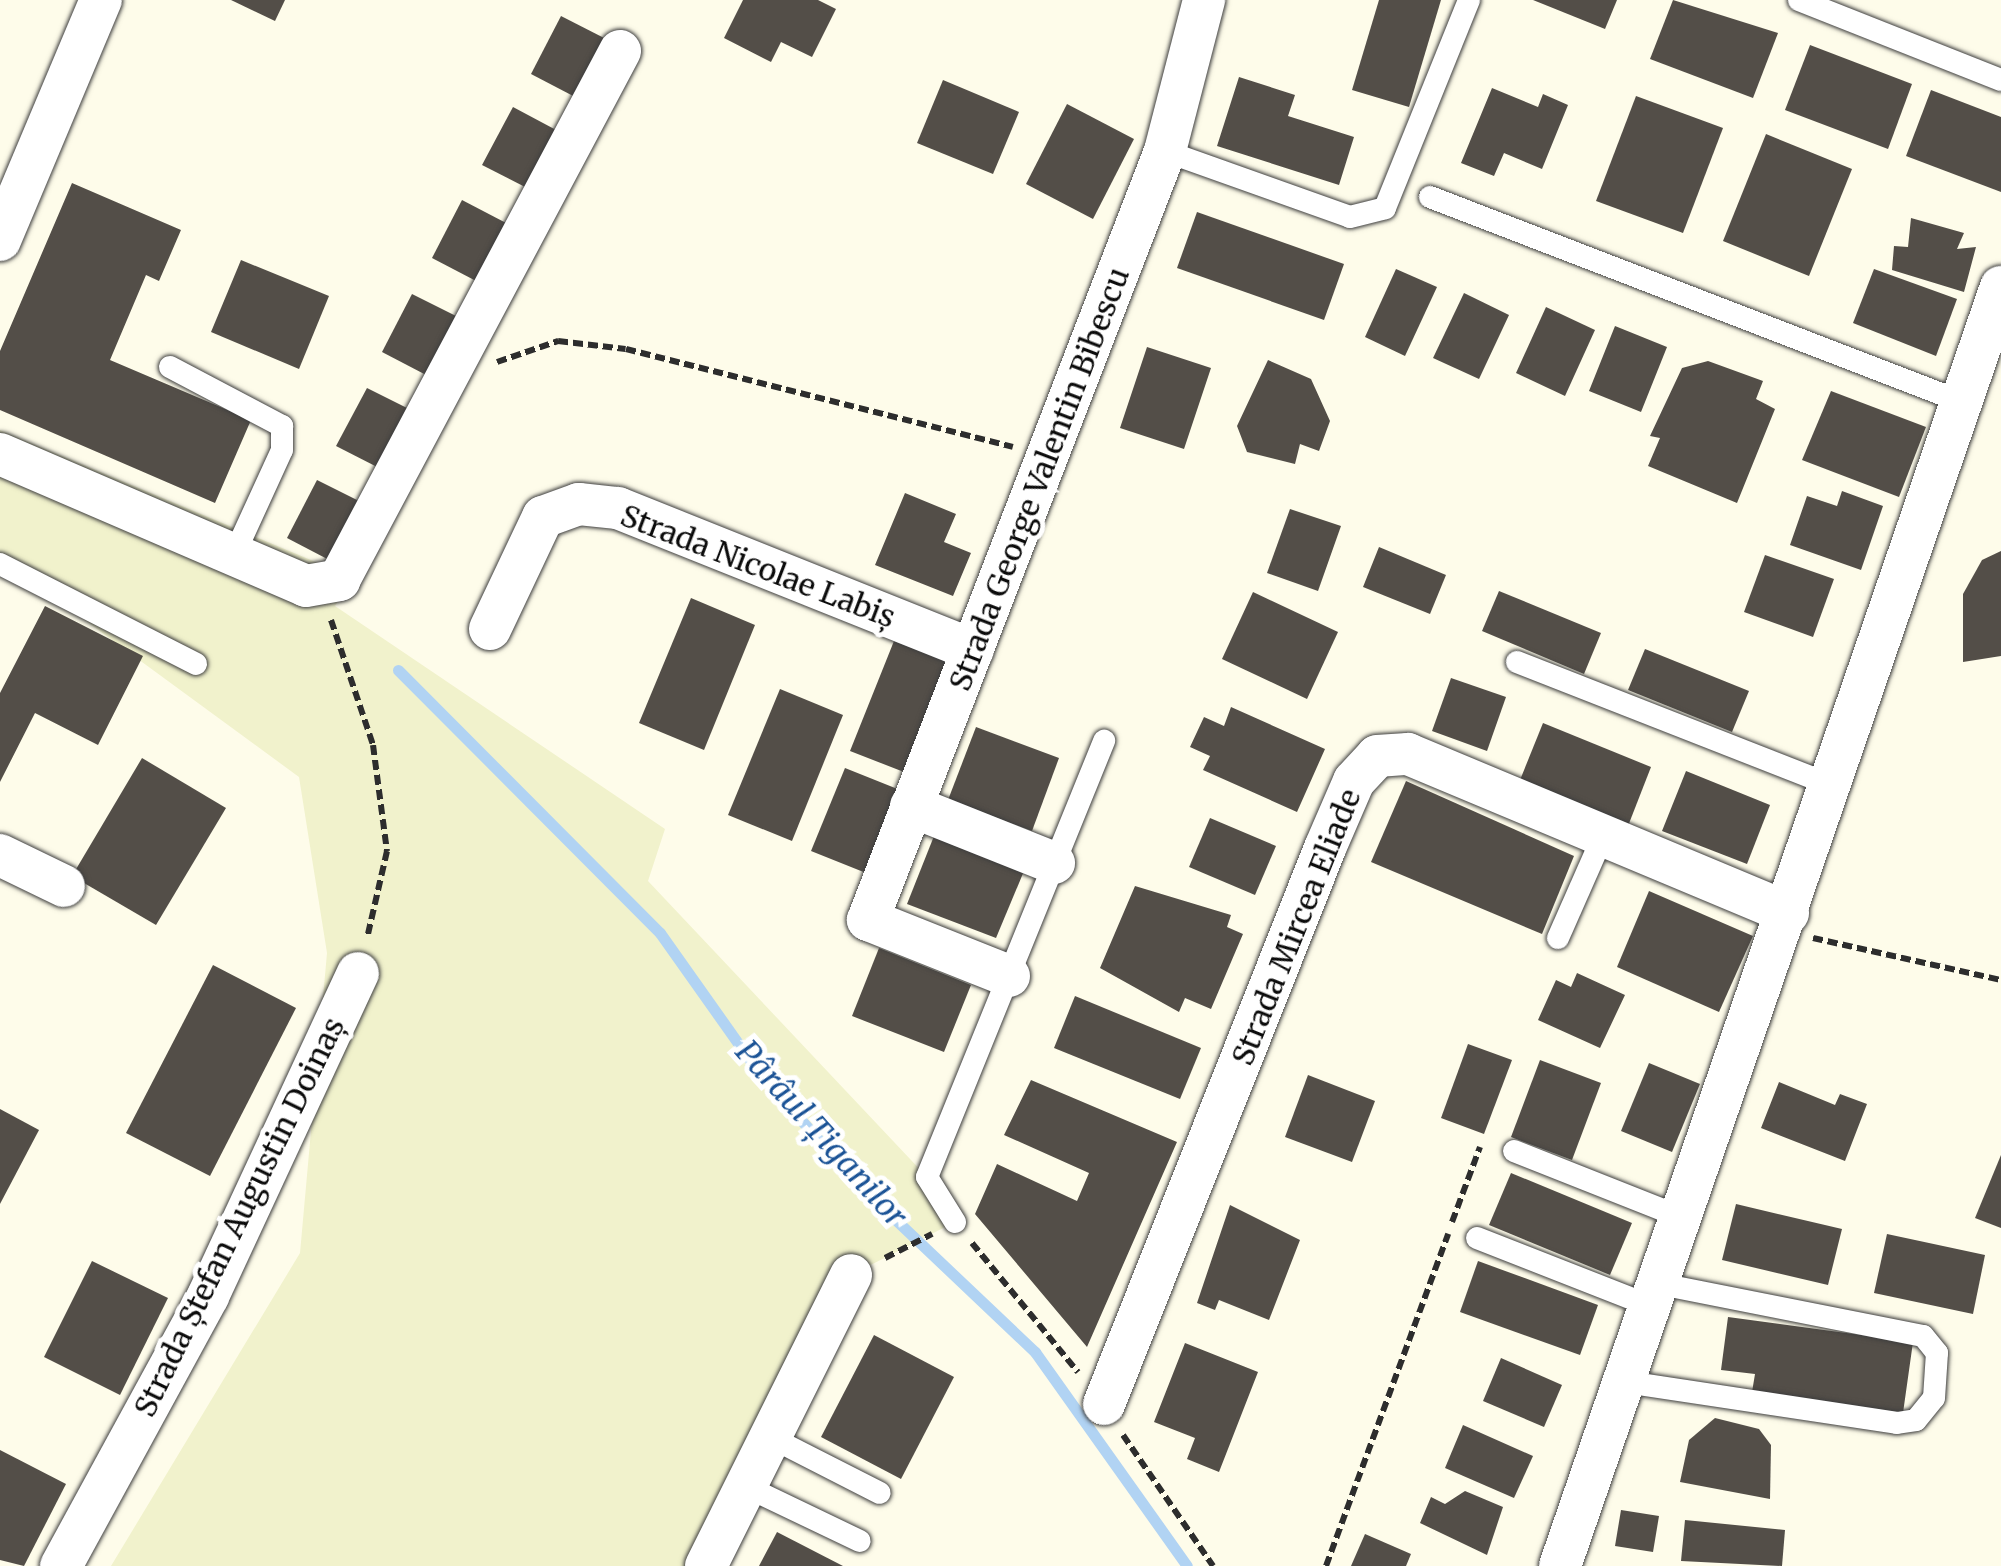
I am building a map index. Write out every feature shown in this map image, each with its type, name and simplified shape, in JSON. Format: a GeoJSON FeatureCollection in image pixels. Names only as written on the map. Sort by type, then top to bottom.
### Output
{"type":"FeatureCollection","features":[{"type":"Feature","properties":{"kind":"street"},"geometry":{"type":"LineString","coordinates":[[0,240],[101,0]]}},
{"type":"Feature","properties":{"kind":"street","name":"Strada George Valentin Bibescu"},"geometry":{"type":"LineString","coordinates":[[1008,976],[868,920],[1165,151],[1204,0]]}},
{"type":"Feature","properties":{"kind":"street"},"geometry":{"type":"LineString","coordinates":[[0,454],[234,556],[322,586],[340,580],[451,378],[620,50]]}},
{"type":"Feature","properties":{"kind":"street"},"geometry":{"type":"LineString","coordinates":[[1560,1566],[2001,287]]}},
{"type":"Feature","properties":{"kind":"street","name":"Strada Nicolae Labiș"},"geometry":{"type":"LineString","coordinates":[[490,629],[543,517],[578,504],[618,508],[973,650]]}},
{"type":"Feature","properties":{"kind":"street","name":"Strada Mircea Eliade"},"geometry":{"type":"LineString","coordinates":[[1104,1404],[1364,768],[1377,756],[1408,754],[1603,836],[1785,922]]}},
{"type":"Feature","properties":{"kind":"street"},"geometry":{"type":"LineString","coordinates":[[911,806],[1054,862]]}},
{"type":"Feature","properties":{"kind":"street"},"geometry":{"type":"LineString","coordinates":[[0,855],[64,886]]}},
{"type":"Feature","properties":{"kind":"street","name":"Strada Ștefan Augustin Doinaș"},"geometry":{"type":"LineString","coordinates":[[60,1566],[208,1296],[358,973]]}},
{"type":"Feature","properties":{"kind":"street"},"geometry":{"type":"LineString","coordinates":[[706,1566],[851,1274]]}},
{"type":"Feature","properties":{"kind":"lane"},"geometry":{"type":"LineString","coordinates":[[1165,151],[1350,217],[1385,208],[1469,0]]}},
{"type":"Feature","properties":{"kind":"lane"},"geometry":{"type":"LineString","coordinates":[[1799,0],[2001,80]]}},
{"type":"Feature","properties":{"kind":"lane"},"geometry":{"type":"LineString","coordinates":[[1430,197],[1962,402]]}},
{"type":"Feature","properties":{"kind":"lane"},"geometry":{"type":"LineString","coordinates":[[170,367],[282,426],[282,450],[234,556]]}},
{"type":"Feature","properties":{"kind":"lane"},"geometry":{"type":"LineString","coordinates":[[0,564],[196,664]]}},
{"type":"Feature","properties":{"kind":"lane"},"geometry":{"type":"LineString","coordinates":[[1517,662],[1831,784]]}},
{"type":"Feature","properties":{"kind":"lane"},"geometry":{"type":"LineString","coordinates":[[955,1222],[927,1176],[1104,740]]}},
{"type":"Feature","properties":{"kind":"lane"},"geometry":{"type":"LineString","coordinates":[[1558,938],[1603,836]]}},
{"type":"Feature","properties":{"kind":"lane"},"geometry":{"type":"LineString","coordinates":[[1514,1151],[1683,1218]]}},
{"type":"Feature","properties":{"kind":"lane"},"geometry":{"type":"LineString","coordinates":[[1478,1238],[1656,1295],[1924,1336],[1937,1353],[1934,1398],[1916,1420],[1897,1423],[1626,1382]]}},
{"type":"Feature","properties":{"kind":"lane"},"geometry":{"type":"LineString","coordinates":[[770,1437],[880,1493]]}},
{"type":"Feature","properties":{"kind":"lane"},"geometry":{"type":"LineString","coordinates":[[745,1486],[860,1541]]}},
{"type":"Feature","properties":{"kind":"path"},"geometry":{"type":"LineString","coordinates":[[451,378],[558,341],[626,349],[1048,457]]}},
{"type":"Feature","properties":{"kind":"path"},"geometry":{"type":"LineString","coordinates":[[322,586],[372,745],[387,850],[358,973]]}},
{"type":"Feature","properties":{"kind":"path"},"geometry":{"type":"LineString","coordinates":[[1785,922],[2001,980]]}},
{"type":"Feature","properties":{"kind":"path"},"geometry":{"type":"LineString","coordinates":[[1326,1566],[1480,1147]]}},
{"type":"Feature","properties":{"kind":"path"},"geometry":{"type":"LineString","coordinates":[[851,1274],[955,1222],[1104,1404],[1213,1566]]}},
{"type":"Feature","properties":{"kind":"green space"},"geometry":{"type":"Polygon","coordinates":[[[0,430],[354,578],[335,606],[665,829],[648,881],[927,1177],[955,1222],[851,1275],[706,1566],[111,1566],[300,1253],[327,953],[299,777],[0,558],[0,430]]]}},
{"type":"Feature","properties":{"kind":"building"},"geometry":{"type":"Polygon","coordinates":[[[231,0],[285,0],[275,21],[231,0]]]}},
{"type":"Feature","properties":{"kind":"building"},"geometry":{"type":"Polygon","coordinates":[[[743,0],[818,0],[836,9],[812,57],[781,42],[771,62],[724,38],[743,0]]]}},
{"type":"Feature","properties":{"kind":"building"},"geometry":{"type":"Polygon","coordinates":[[[1379,0],[1441,0],[1409,107],[1352,90],[1379,0]]]}},
{"type":"Feature","properties":{"kind":"building"},"geometry":{"type":"Polygon","coordinates":[[[1533,0],[1617,0],[1605,29],[1533,0]]]}},
{"type":"Feature","properties":{"kind":"building"},"geometry":{"type":"Polygon","coordinates":[[[1673,0],[1778,33],[1753,98],[1650,59],[1673,0]]]}},
{"type":"Feature","properties":{"kind":"building"},"geometry":{"type":"Polygon","coordinates":[[[561,16],[608,40],[577,98],[531,74],[561,16]]]}},
{"type":"Feature","properties":{"kind":"building"},"geometry":{"type":"Polygon","coordinates":[[[1810,45],[1912,84],[1888,149],[1785,110],[1810,45]]]}},
{"type":"Feature","properties":{"kind":"building"},"geometry":{"type":"Polygon","coordinates":[[[1239,77],[1295,95],[1288,116],[1354,137],[1339,185],[1217,146],[1239,77]]]}},
{"type":"Feature","properties":{"kind":"building"},"geometry":{"type":"Polygon","coordinates":[[[943,80],[1019,112],[993,174],[917,143],[943,80]]]}},
{"type":"Feature","properties":{"kind":"building"},"geometry":{"type":"Polygon","coordinates":[[[1492,88],[1538,107],[1543,94],[1568,105],[1542,169],[1504,153],[1494,176],[1461,163],[1492,88]]]}},
{"type":"Feature","properties":{"kind":"building"},"geometry":{"type":"Polygon","coordinates":[[[1931,90],[2001,117],[2001,192],[1906,156],[1931,90]]]}},
{"type":"Feature","properties":{"kind":"building"},"geometry":{"type":"Polygon","coordinates":[[[1636,96],[1723,128],[1683,233],[1596,201],[1636,96]]]}},
{"type":"Feature","properties":{"kind":"building"},"geometry":{"type":"Polygon","coordinates":[[[1067,104],[1134,139],[1093,219],[1026,184],[1067,104]]]}},
{"type":"Feature","properties":{"kind":"building"},"geometry":{"type":"Polygon","coordinates":[[[513,107],[558,131],[529,189],[482,165],[513,107]]]}},
{"type":"Feature","properties":{"kind":"building"},"geometry":{"type":"Polygon","coordinates":[[[1766,134],[1852,169],[1809,276],[1723,241],[1766,134]]]}},
{"type":"Feature","properties":{"kind":"building"},"geometry":{"type":"Polygon","coordinates":[[[72,183],[181,230],[159,281],[146,275],[110,360],[251,420],[215,503],[0,410],[0,351],[72,183]]]}},
{"type":"Feature","properties":{"kind":"building"},"geometry":{"type":"Polygon","coordinates":[[[462,200],[508,224],[478,282],[432,258],[462,200]]]}},
{"type":"Feature","properties":{"kind":"building"},"geometry":{"type":"Polygon","coordinates":[[[1197,212],[1344,264],[1324,320],[1177,268],[1197,212]]]}},
{"type":"Feature","properties":{"kind":"building"},"geometry":{"type":"Polygon","coordinates":[[[1911,218],[1964,233],[1957,249],[1976,247],[1964,292],[1892,270],[1894,246],[1908,247],[1911,218]]]}},
{"type":"Feature","properties":{"kind":"building"},"geometry":{"type":"Polygon","coordinates":[[[241,260],[329,296],[299,369],[211,332],[241,260]]]}},
{"type":"Feature","properties":{"kind":"building"},"geometry":{"type":"Polygon","coordinates":[[[1396,269],[1437,287],[1405,356],[1365,337],[1396,269]]]}},
{"type":"Feature","properties":{"kind":"building"},"geometry":{"type":"Polygon","coordinates":[[[1874,269],[1957,299],[1936,356],[1853,323],[1874,269]]]}},
{"type":"Feature","properties":{"kind":"building"},"geometry":{"type":"Polygon","coordinates":[[[1464,293],[1509,315],[1479,379],[1433,358],[1464,293]]]}},
{"type":"Feature","properties":{"kind":"building"},"geometry":{"type":"Polygon","coordinates":[[[412,294],[458,317],[428,376],[382,352],[412,294]]]}},
{"type":"Feature","properties":{"kind":"building"},"geometry":{"type":"Polygon","coordinates":[[[1546,307],[1595,330],[1565,396],[1516,373],[1546,307]]]}},
{"type":"Feature","properties":{"kind":"building"},"geometry":{"type":"Polygon","coordinates":[[[1615,326],[1667,347],[1641,412],[1589,391],[1615,326]]]}},
{"type":"Feature","properties":{"kind":"building"},"geometry":{"type":"Polygon","coordinates":[[[1147,347],[1211,368],[1184,449],[1120,428],[1147,347]]]}},
{"type":"Feature","properties":{"kind":"building"},"geometry":{"type":"Polygon","coordinates":[[[1268,360],[1311,379],[1330,421],[1319,451],[1300,444],[1295,464],[1247,452],[1237,426],[1268,360]]]}},
{"type":"Feature","properties":{"kind":"building"},"geometry":{"type":"Polygon","coordinates":[[[1708,361],[1763,381],[1756,399],[1775,409],[1737,503],[1648,466],[1660,438],[1650,436],[1682,368],[1708,361]]]}},
{"type":"Feature","properties":{"kind":"building"},"geometry":{"type":"Polygon","coordinates":[[[367,388],[413,411],[383,470],[336,446],[367,388]]]}},
{"type":"Feature","properties":{"kind":"building"},"geometry":{"type":"Polygon","coordinates":[[[1831,391],[1926,427],[1899,497],[1802,460],[1831,391]]]}},
{"type":"Feature","properties":{"kind":"building"},"geometry":{"type":"Polygon","coordinates":[[[317,480],[363,503],[333,562],[287,538],[317,480]]]}},
{"type":"Feature","properties":{"kind":"building"},"geometry":{"type":"Polygon","coordinates":[[[1842,491],[1883,506],[1861,570],[1790,545],[1807,496],[1837,506],[1842,491]]]}},
{"type":"Feature","properties":{"kind":"building"},"geometry":{"type":"Polygon","coordinates":[[[905,493],[956,514],[944,542],[971,553],[953,596],[875,565],[905,493]]]}},
{"type":"Feature","properties":{"kind":"building"},"geometry":{"type":"Polygon","coordinates":[[[1290,509],[1341,526],[1318,591],[1267,573],[1290,509]]]}},
{"type":"Feature","properties":{"kind":"building"},"geometry":{"type":"Polygon","coordinates":[[[1379,547],[1446,575],[1430,614],[1363,587],[1379,547]]]}},
{"type":"Feature","properties":{"kind":"building"},"geometry":{"type":"Polygon","coordinates":[[[2001,551],[2001,656],[1963,662],[1963,594],[1982,560],[2001,551]]]}},
{"type":"Feature","properties":{"kind":"building"},"geometry":{"type":"Polygon","coordinates":[[[1765,555],[1834,579],[1813,637],[1744,612],[1765,555]]]}},
{"type":"Feature","properties":{"kind":"building"},"geometry":{"type":"Polygon","coordinates":[[[1499,591],[1601,633],[1584,674],[1482,631],[1499,591]]]}},
{"type":"Feature","properties":{"kind":"building"},"geometry":{"type":"Polygon","coordinates":[[[1253,592],[1338,632],[1307,699],[1222,659],[1253,592]]]}},
{"type":"Feature","properties":{"kind":"building"},"geometry":{"type":"Polygon","coordinates":[[[691,598],[755,625],[704,750],[639,723],[691,598]]]}},
{"type":"Feature","properties":{"kind":"building"},"geometry":{"type":"Polygon","coordinates":[[[45,606],[143,656],[98,745],[35,713],[0,782],[0,693],[45,606]]]}},
{"type":"Feature","properties":{"kind":"building"},"geometry":{"type":"Polygon","coordinates":[[[894,641],[952,663],[909,774],[850,751],[894,641]]]}},
{"type":"Feature","properties":{"kind":"building"},"geometry":{"type":"Polygon","coordinates":[[[1645,649],[1749,691],[1732,732],[1628,690],[1645,649]]]}},
{"type":"Feature","properties":{"kind":"building"},"geometry":{"type":"Polygon","coordinates":[[[1451,678],[1506,697],[1487,751],[1432,731],[1451,678]]]}},
{"type":"Feature","properties":{"kind":"building"},"geometry":{"type":"Polygon","coordinates":[[[780,689],[843,715],[792,841],[728,815],[780,689]]]}},
{"type":"Feature","properties":{"kind":"building"},"geometry":{"type":"Polygon","coordinates":[[[1231,707],[1325,749],[1297,812],[1203,770],[1210,756],[1190,747],[1204,717],[1224,726],[1231,707]]]}},
{"type":"Feature","properties":{"kind":"building"},"geometry":{"type":"Polygon","coordinates":[[[1543,723],[1651,767],[1628,826],[1520,780],[1543,723]]]}},
{"type":"Feature","properties":{"kind":"building"},"geometry":{"type":"Polygon","coordinates":[[[976,727],[1059,758],[1032,831],[948,800],[976,727]]]}},
{"type":"Feature","properties":{"kind":"building"},"geometry":{"type":"Polygon","coordinates":[[[142,758],[226,808],[156,925],[72,876],[142,758]]]}},
{"type":"Feature","properties":{"kind":"building"},"geometry":{"type":"Polygon","coordinates":[[[845,768],[900,790],[866,873],[811,851],[845,768]]]}},
{"type":"Feature","properties":{"kind":"building"},"geometry":{"type":"Polygon","coordinates":[[[1686,771],[1770,805],[1747,864],[1662,831],[1686,771]]]}},
{"type":"Feature","properties":{"kind":"building"},"geometry":{"type":"Polygon","coordinates":[[[1406,781],[1574,856],[1542,934],[1371,862],[1406,781]]]}},
{"type":"Feature","properties":{"kind":"building"},"geometry":{"type":"Polygon","coordinates":[[[1210,818],[1276,846],[1255,895],[1189,867],[1210,818]]]}},
{"type":"Feature","properties":{"kind":"building"},"geometry":{"type":"Polygon","coordinates":[[[934,836],[1024,871],[996,938],[907,904],[934,836]]]}},
{"type":"Feature","properties":{"kind":"building"},"geometry":{"type":"Polygon","coordinates":[[[1135,886],[1231,915],[1227,927],[1243,934],[1211,1009],[1185,998],[1179,1012],[1100,968],[1135,886]]]}},
{"type":"Feature","properties":{"kind":"building"},"geometry":{"type":"Polygon","coordinates":[[[1649,891],[1753,936],[1719,1012],[1617,967],[1649,891]]]}},
{"type":"Feature","properties":{"kind":"building"},"geometry":{"type":"Polygon","coordinates":[[[879,948],[971,985],[944,1052],[852,1016],[879,948]]]}},
{"type":"Feature","properties":{"kind":"building"},"geometry":{"type":"Polygon","coordinates":[[[213,965],[296,1008],[210,1176],[126,1133],[213,965]]]}},
{"type":"Feature","properties":{"kind":"building"},"geometry":{"type":"Polygon","coordinates":[[[1577,973],[1625,995],[1600,1048],[1538,1020],[1556,980],[1571,987],[1577,973]]]}},
{"type":"Feature","properties":{"kind":"building"},"geometry":{"type":"Polygon","coordinates":[[[1075,996],[1201,1048],[1180,1099],[1054,1048],[1075,996]]]}},
{"type":"Feature","properties":{"kind":"building"},"geometry":{"type":"Polygon","coordinates":[[[1468,1044],[1512,1060],[1484,1134],[1441,1118],[1468,1044]]]}},
{"type":"Feature","properties":{"kind":"building"},"geometry":{"type":"Polygon","coordinates":[[[1540,1060],[1601,1083],[1572,1160],[1511,1137],[1540,1060]]]}},
{"type":"Feature","properties":{"kind":"building"},"geometry":{"type":"Polygon","coordinates":[[[1649,1063],[1700,1084],[1672,1152],[1621,1131],[1649,1063]]]}},
{"type":"Feature","properties":{"kind":"building"},"geometry":{"type":"Polygon","coordinates":[[[1308,1075],[1375,1101],[1352,1162],[1285,1137],[1308,1075]]]}},
{"type":"Feature","properties":{"kind":"building"},"geometry":{"type":"Polygon","coordinates":[[[1031,1080],[1177,1142],[1087,1347],[975,1214],[997,1164],[1077,1201],[1089,1173],[1004,1135],[1031,1080]]]}},
{"type":"Feature","properties":{"kind":"building"},"geometry":{"type":"Polygon","coordinates":[[[1779,1082],[1835,1105],[1840,1094],[1867,1104],[1845,1161],[1761,1128],[1779,1082]]]}},
{"type":"Feature","properties":{"kind":"building"},"geometry":{"type":"Polygon","coordinates":[[[0,1109],[39,1130],[0,1204],[0,1109]]]}},
{"type":"Feature","properties":{"kind":"building"},"geometry":{"type":"Polygon","coordinates":[[[2001,1155],[2001,1228],[1975,1218],[2001,1155]]]}},
{"type":"Feature","properties":{"kind":"building"},"geometry":{"type":"Polygon","coordinates":[[[1511,1173],[1632,1223],[1610,1275],[1489,1225],[1511,1173]]]}},
{"type":"Feature","properties":{"kind":"building"},"geometry":{"type":"Polygon","coordinates":[[[1736,1204],[1842,1229],[1828,1285],[1722,1260],[1736,1204]]]}},
{"type":"Feature","properties":{"kind":"building"},"geometry":{"type":"Polygon","coordinates":[[[1230,1205],[1300,1240],[1269,1320],[1219,1300],[1215,1310],[1197,1303],[1230,1205]]]}},
{"type":"Feature","properties":{"kind":"building"},"geometry":{"type":"Polygon","coordinates":[[[1887,1234],[1985,1255],[1973,1314],[1874,1293],[1887,1234]]]}},
{"type":"Feature","properties":{"kind":"building"},"geometry":{"type":"Polygon","coordinates":[[[92,1261],[168,1298],[120,1395],[44,1357],[92,1261]]]}},
{"type":"Feature","properties":{"kind":"building"},"geometry":{"type":"Polygon","coordinates":[[[1478,1261],[1598,1305],[1580,1355],[1460,1312],[1478,1261]]]}},
{"type":"Feature","properties":{"kind":"building"},"geometry":{"type":"Polygon","coordinates":[[[1728,1317],[1913,1342],[1903,1413],[1752,1392],[1755,1374],[1721,1370],[1728,1317]]]}},
{"type":"Feature","properties":{"kind":"building"},"geometry":{"type":"Polygon","coordinates":[[[874,1335],[954,1377],[901,1479],[821,1437],[874,1335]]]}},
{"type":"Feature","properties":{"kind":"building"},"geometry":{"type":"Polygon","coordinates":[[[1185,1343],[1258,1372],[1219,1472],[1187,1459],[1195,1438],[1154,1422],[1185,1343]]]}},
{"type":"Feature","properties":{"kind":"building"},"geometry":{"type":"Polygon","coordinates":[[[1501,1358],[1562,1385],[1544,1427],[1483,1401],[1501,1358]]]}},
{"type":"Feature","properties":{"kind":"building"},"geometry":{"type":"Polygon","coordinates":[[[1715,1418],[1759,1429],[1771,1445],[1770,1499],[1680,1482],[1689,1440],[1715,1418]]]}},
{"type":"Feature","properties":{"kind":"building"},"geometry":{"type":"Polygon","coordinates":[[[1463,1425],[1533,1456],[1514,1498],[1445,1468],[1463,1425]]]}},
{"type":"Feature","properties":{"kind":"building"},"geometry":{"type":"Polygon","coordinates":[[[0,1450],[66,1484],[24,1566],[0,1560],[0,1450]]]}},
{"type":"Feature","properties":{"kind":"building"},"geometry":{"type":"Polygon","coordinates":[[[1465,1491],[1503,1507],[1487,1555],[1420,1523],[1431,1497],[1445,1504],[1465,1491]]]}},
{"type":"Feature","properties":{"kind":"building"},"geometry":{"type":"Polygon","coordinates":[[[1621,1510],[1659,1516],[1653,1552],[1615,1546],[1621,1510]]]}},
{"type":"Feature","properties":{"kind":"building"},"geometry":{"type":"Polygon","coordinates":[[[1685,1520],[1785,1530],[1782,1566],[1681,1561],[1685,1520]]]}},
{"type":"Feature","properties":{"kind":"building"},"geometry":{"type":"Polygon","coordinates":[[[777,1532],[843,1566],[759,1566],[777,1532]]]}},
{"type":"Feature","properties":{"kind":"building"},"geometry":{"type":"Polygon","coordinates":[[[1365,1534],[1411,1554],[1406,1566],[1351,1566],[1365,1534]]]}},
{"type":"Feature","properties":{"kind":"waterway","name":"Pârâul Țiganilor"},"geometry":{"type":"LineString","coordinates":[[398,670],[660,933],[759,1073],[859,1185],[1035,1352],[1187,1566]]}}]}
